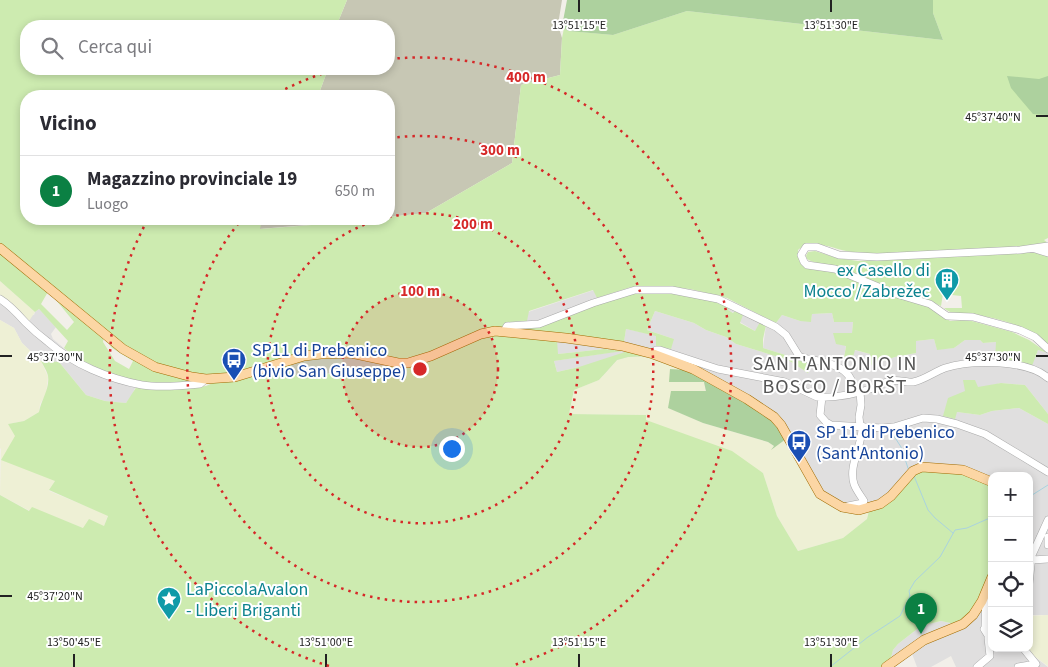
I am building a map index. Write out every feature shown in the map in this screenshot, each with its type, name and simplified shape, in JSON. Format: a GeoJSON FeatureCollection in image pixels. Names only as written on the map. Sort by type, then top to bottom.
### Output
{"type":"FeatureCollection","features":[{"type":"Feature","properties":{"kind":"main road"},"geometry":{"type":"LineString","coordinates":[[0,248],[129,353],[168,372],[206,379],[235,377],[304,356],[321,354],[351,354],[398,363],[416,361],[481,334],[504,331],[606,343],[654,354],[693,369],[767,411],[781,425],[820,494],[842,508],[859,510],[880,504],[892,496],[913,471],[922,467],[963,470],[988,480]]}},
{"type":"Feature","properties":{"kind":"main road"},"geometry":{"type":"LineString","coordinates":[[886,667],[924,640],[963,624],[978,608],[988,588]]}},
{"type":"Feature","properties":{"kind":"street"},"geometry":{"type":"LineString","coordinates":[[1048,246],[1034,249],[877,257],[839,255],[811,246],[806,247],[801,255],[807,265],[835,269],[898,295],[930,304],[947,316],[973,317],[1020,330],[1034,337],[1048,349]]}},
{"type":"Feature","properties":{"kind":"street"},"geometry":{"type":"LineString","coordinates":[[1034,249],[1048,253]]}},
{"type":"Feature","properties":{"kind":"street"},"geometry":{"type":"LineString","coordinates":[[504,331],[507,326],[534,325],[545,322],[593,303],[635,290],[691,292],[718,299],[781,330],[802,358],[831,364],[848,372],[857,392],[861,405],[859,417],[862,438],[853,476],[854,486],[864,501],[863,503],[842,508]]}},
{"type":"Feature","properties":{"kind":"street"},"geometry":{"type":"LineString","coordinates":[[0,299],[10,305],[59,352],[102,372],[143,385],[200,384],[206,379]]}},
{"type":"Feature","properties":{"kind":"street"},"geometry":{"type":"LineString","coordinates":[[654,354],[656,350],[660,350],[718,369],[785,382],[817,397],[857,392],[893,380],[913,382],[943,369],[968,365],[1008,364],[1038,371],[1048,378]]}},
{"type":"Feature","properties":{"kind":"street"},"geometry":{"type":"LineString","coordinates":[[822,397],[820,415],[826,422],[837,426],[894,427],[923,418],[957,424],[985,434],[1048,472]]}},
{"type":"Feature","properties":{"kind":"street"},"geometry":{"type":"LineString","coordinates":[[1033,553],[1048,520]]}},
{"type":"Feature","properties":{"kind":"street"},"geometry":{"type":"LineString","coordinates":[[1048,536],[1048,545]]}},
{"type":"Feature","properties":{"kind":"street"},"geometry":{"type":"LineString","coordinates":[[1033,560],[1048,560]]}},
{"type":"Feature","properties":{"kind":"street"},"geometry":{"type":"LineString","coordinates":[[986,594],[986,628],[984,629],[988,636]]}},
{"type":"Feature","properties":{"kind":"street"},"geometry":{"type":"LineString","coordinates":[[977,667],[990,656],[990,652]]}},
{"type":"Feature","properties":{"kind":"street"},"geometry":{"type":"LineString","coordinates":[[1018,667],[1036,664],[1026,652]]}},
{"type":"Feature","properties":{"kind":"shaded area"},"geometry":{"type":"Polygon","coordinates":[[[347,0],[562,0],[558,25],[562,38],[560,75],[521,85],[512,163],[426,213],[395,216],[395,90],[320,90],[326,75],[395,75],[395,20],[339,20],[347,0]]]}},
{"type":"Feature","properties":{"kind":"shaded area"},"geometry":{"type":"Polygon","coordinates":[[[260,225],[306,225],[259,229],[260,225]]]}},
{"type":"Feature","properties":{"kind":"shaded area"},"geometry":{"type":"Polygon","coordinates":[[[0,281],[35,312],[29,321],[0,295],[0,281]]]}},
{"type":"Feature","properties":{"kind":"shaded area"},"geometry":{"type":"Polygon","coordinates":[[[594,290],[600,304],[515,329],[570,334],[624,342],[626,329],[674,339],[647,330],[655,311],[694,323],[706,330],[726,337],[736,344],[788,360],[808,373],[811,363],[763,348],[766,325],[755,331],[740,322],[734,313],[727,310],[733,301],[776,323],[782,315],[800,321],[811,321],[812,314],[832,313],[834,322],[853,322],[852,333],[846,345],[844,358],[854,350],[870,354],[871,365],[895,357],[916,353],[916,341],[934,339],[937,349],[954,348],[965,340],[980,340],[983,343],[996,342],[1031,366],[1038,350],[1048,353],[1048,414],[1025,385],[1001,383],[965,392],[957,412],[980,415],[992,411],[1019,408],[1048,424],[1048,615],[1033,615],[1033,472],[988,472],[988,486],[880,507],[830,505],[786,439],[579,367],[557,372],[554,361],[620,351],[604,349],[558,354],[505,325],[528,312],[594,290]]]}},
{"type":"Feature","properties":{"kind":"shaded area"},"geometry":{"type":"Polygon","coordinates":[[[0,295],[8,302],[34,315],[39,309],[56,327],[51,334],[53,339],[72,355],[106,371],[138,381],[126,403],[105,401],[86,395],[59,362],[41,361],[22,343],[14,328],[0,320],[0,295]]]}},
{"type":"Feature","properties":{"kind":"shaded area"},"geometry":{"type":"Polygon","coordinates":[[[0,320],[14,328],[22,343],[41,361],[48,377],[46,394],[40,404],[39,412],[24,421],[8,424],[55,481],[49,491],[108,515],[104,526],[83,528],[32,508],[30,511],[0,495],[0,320]]]}},
{"type":"Feature","properties":{"kind":"shaded area"},"geometry":{"type":"Polygon","coordinates":[[[338,355],[395,365],[364,367],[321,375],[297,377],[290,364],[312,358],[338,355]]]}},
{"type":"Feature","properties":{"kind":"shaded area"},"geometry":{"type":"Polygon","coordinates":[[[648,356],[687,370],[669,382],[704,382],[706,392],[669,408],[703,423],[768,442],[774,446],[772,448],[786,439],[823,500],[869,511],[867,519],[843,538],[798,551],[777,516],[763,473],[646,420],[646,415],[569,414],[574,390],[599,380],[617,360],[628,357],[648,356]]]}},
{"type":"Feature","properties":{"kind":"shaded area"},"geometry":{"type":"Polygon","coordinates":[[[988,578],[988,652],[1030,652],[1048,667],[956,667],[951,656],[931,667],[917,667],[911,651],[897,661],[891,658],[893,650],[898,644],[921,626],[941,621],[955,624],[984,589],[988,578]]]}},
{"type":"Feature","properties":{"kind":"shaded area"},"geometry":{"type":"Polygon","coordinates":[[[1048,615],[1048,666],[1030,652],[1033,652],[1033,616],[1048,615]]]}},
{"type":"Feature","properties":{"kind":"green space"},"geometry":{"type":"Polygon","coordinates":[[[0,0],[347,0],[339,20],[20,20],[20,75],[326,75],[320,90],[20,90],[20,225],[261,225],[260,229],[312,225],[395,225],[395,216],[426,213],[512,163],[521,85],[560,75],[564,28],[569,31],[613,35],[687,11],[943,40],[933,13],[933,0],[1048,0],[1048,238],[1044,240],[1048,243],[893,254],[852,252],[817,244],[804,246],[798,250],[799,261],[804,266],[830,271],[935,309],[950,321],[968,320],[1012,332],[1029,340],[1048,353],[1038,350],[1032,366],[995,360],[996,342],[983,343],[980,340],[965,340],[954,348],[937,350],[934,339],[916,341],[916,353],[895,357],[871,365],[870,354],[855,350],[853,357],[844,358],[846,346],[836,344],[833,333],[852,333],[853,322],[834,322],[832,313],[812,314],[811,322],[800,321],[782,315],[776,323],[727,298],[690,289],[656,286],[631,287],[597,298],[593,290],[529,311],[527,321],[510,322],[503,328],[424,355],[400,359],[356,350],[245,371],[218,375],[201,374],[165,367],[130,350],[0,244],[0,0]]]}},
{"type":"Feature","properties":{"kind":"green space"},"geometry":{"type":"Polygon","coordinates":[[[567,0],[933,0],[933,13],[943,40],[687,11],[613,35],[568,31],[564,28],[563,21],[567,0]]]}},
{"type":"Feature","properties":{"kind":"green space"},"geometry":{"type":"Polygon","coordinates":[[[1007,76],[1039,79],[1048,76],[1048,115],[1033,114],[1011,88],[1007,76]]]}},
{"type":"Feature","properties":{"kind":"green space"},"geometry":{"type":"Polygon","coordinates":[[[815,251],[837,258],[858,261],[1013,253],[1037,253],[1048,256],[1048,344],[1030,332],[1011,323],[980,315],[953,313],[944,308],[962,308],[961,296],[943,294],[941,306],[927,300],[903,295],[849,271],[807,259],[808,252],[815,251]]]}},
{"type":"Feature","properties":{"kind":"green space"},"geometry":{"type":"Polygon","coordinates":[[[0,253],[49,290],[41,304],[67,330],[74,322],[54,295],[104,336],[103,342],[115,361],[129,369],[133,361],[112,348],[108,340],[155,370],[174,377],[197,380],[175,383],[146,382],[120,377],[79,359],[64,348],[68,341],[39,309],[35,312],[0,281],[0,253]]]}},
{"type":"Feature","properties":{"kind":"green space"},"geometry":{"type":"Polygon","coordinates":[[[668,292],[710,299],[729,307],[728,310],[733,313],[736,310],[743,315],[740,323],[755,331],[760,322],[766,325],[763,348],[811,363],[808,373],[788,360],[736,344],[726,337],[706,330],[694,323],[655,311],[647,330],[674,339],[671,349],[656,346],[656,336],[626,329],[624,342],[570,334],[514,329],[633,293],[668,292]]]}},
{"type":"Feature","properties":{"kind":"green space"},"geometry":{"type":"Polygon","coordinates":[[[487,334],[557,340],[558,354],[604,349],[623,351],[554,361],[557,372],[625,352],[634,352],[648,356],[628,357],[617,360],[599,380],[574,390],[569,414],[646,415],[646,420],[732,451],[763,473],[777,516],[798,551],[843,538],[867,519],[869,511],[920,471],[955,472],[988,484],[988,578],[984,589],[970,612],[955,624],[941,621],[921,626],[898,644],[893,650],[891,658],[881,667],[0,667],[0,495],[29,511],[32,507],[83,528],[89,519],[104,526],[108,516],[49,490],[55,481],[1,460],[15,436],[8,424],[24,421],[39,412],[47,390],[48,381],[41,361],[59,362],[86,395],[105,401],[126,403],[137,386],[206,386],[217,381],[290,364],[297,377],[321,375],[364,367],[407,365],[487,334]]]}},
{"type":"Feature","properties":{"kind":"green space"},"geometry":{"type":"Polygon","coordinates":[[[670,369],[687,370],[700,376],[771,418],[786,439],[771,450],[774,446],[768,442],[703,423],[668,408],[671,391],[706,391],[704,382],[669,382],[670,369]]]}},
{"type":"Feature","properties":{"kind":"green space"},"geometry":{"type":"Polygon","coordinates":[[[963,380],[975,380],[978,387],[1001,383],[1025,385],[1048,414],[1048,424],[1019,408],[992,411],[980,415],[957,412],[955,419],[943,416],[948,398],[965,391],[963,380]]]}},
{"type":"Feature","properties":{"kind":"waterway"},"geometry":{"type":"LineString","coordinates":[[892,433],[901,447],[909,471]]}},
{"type":"Feature","properties":{"kind":"waterway"},"geometry":{"type":"LineString","coordinates":[[914,476],[928,510],[953,533]]}},
{"type":"Feature","properties":{"kind":"waterway"},"geometry":{"type":"LineString","coordinates":[[1033,494],[1048,485]]}},
{"type":"Feature","properties":{"kind":"waterway"},"geometry":{"type":"LineString","coordinates":[[830,667],[868,637],[900,616],[910,596],[909,591],[915,581],[940,557],[955,530],[967,528],[988,519]]}},
{"type":"Feature","properties":{"kind":"place","name":"ex Casello di Mocco'/Zabrežec"},"geometry":{"type":"Point","coordinates":[947,301]}},
{"type":"Feature","properties":{"kind":"place","name":"SP11 di Prebenico (bivio San Giuseppe)"},"geometry":{"type":"Point","coordinates":[234,381]}},
{"type":"Feature","properties":{"kind":"place","name":"SP 11 di Prebenico (Sant'Antonio)"},"geometry":{"type":"Point","coordinates":[799,463]}},
{"type":"Feature","properties":{"kind":"place","name":"LaPiccolaAvalon - Liberi Briganti"},"geometry":{"type":"Point","coordinates":[169,620]}},
{"type":"Feature","properties":{"kind":"place","name":"Magazzino provinciale 19"},"geometry":{"type":"Point","coordinates":[921,634]}},
{"type":"Feature","properties":{"kind":"district","name":"SANT'ANTONIO IN BOSCO / BORŠT"},"geometry":{"type":"Point","coordinates":[835,376]}}]}
